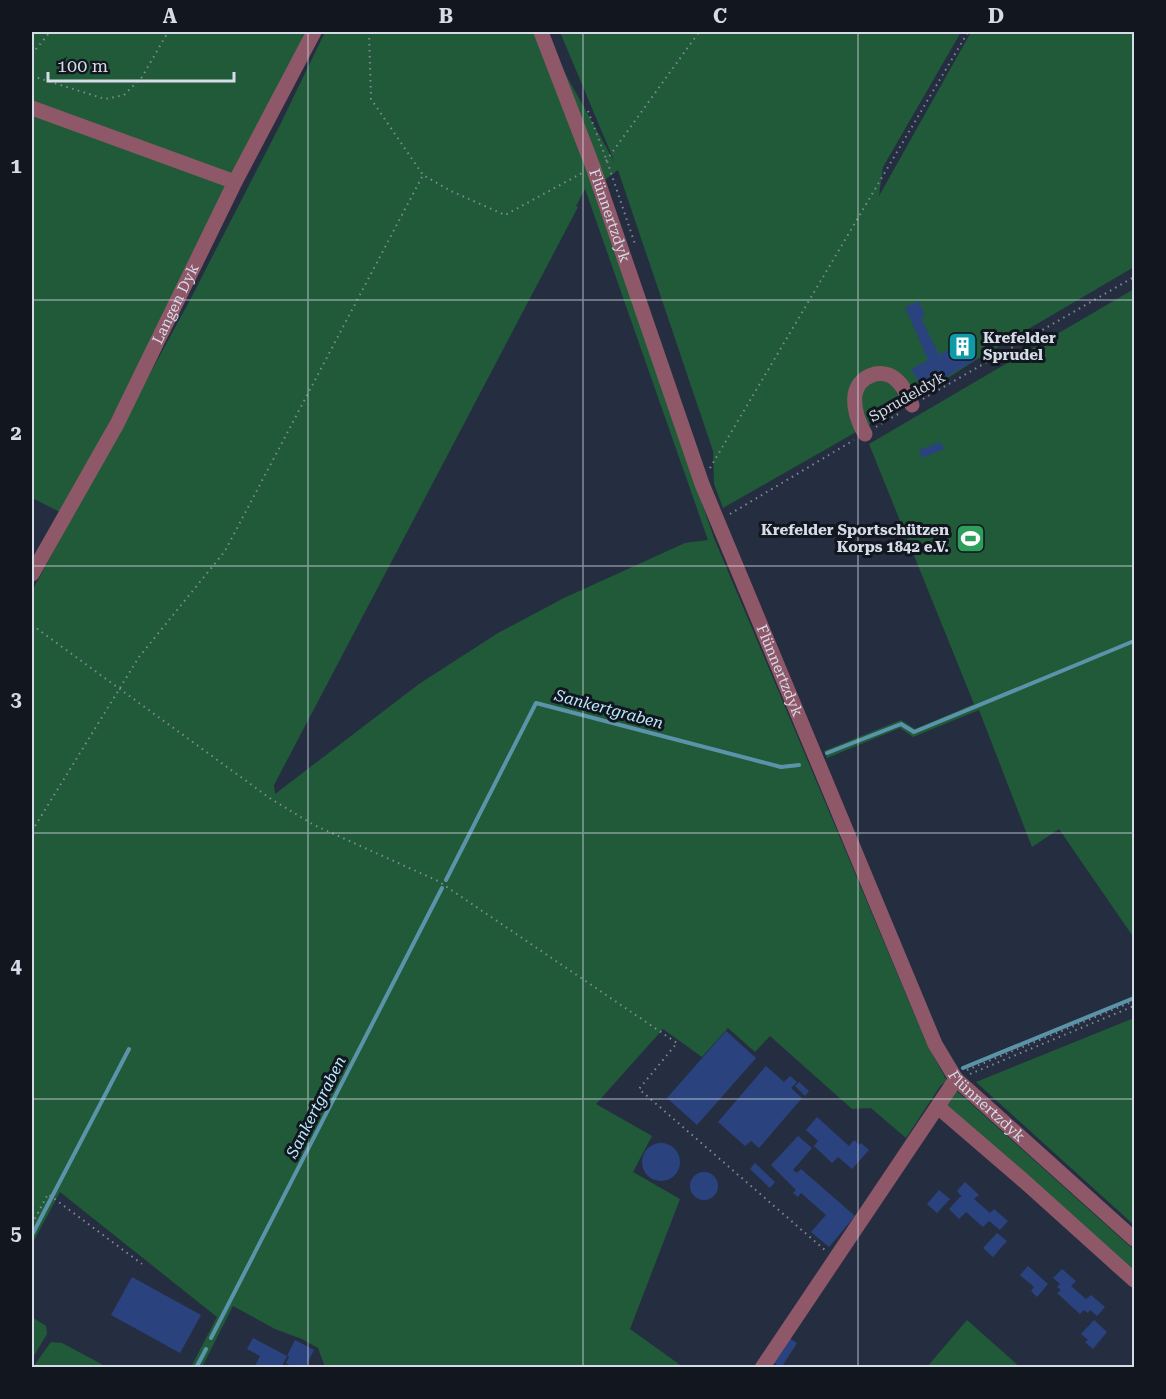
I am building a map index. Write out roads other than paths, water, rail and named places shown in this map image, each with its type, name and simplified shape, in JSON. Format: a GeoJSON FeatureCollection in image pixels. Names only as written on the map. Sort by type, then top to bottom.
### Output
{"type":"FeatureCollection","features":[{"type":"Feature","properties":{"kind":"street","name":"Langen Dyk"},"geometry":{"type":"LineString","coordinates":[[32,574],[117,424],[235,183],[314,32]]}},
{"type":"Feature","properties":{"kind":"street","name":"Flünnertzdyk"},"geometry":{"type":"LineString","coordinates":[[541,32],[600,164],[702,484],[935,1044],[956,1079],[1134,1239]]}},
{"type":"Feature","properties":{"kind":"street"},"geometry":{"type":"LineString","coordinates":[[32,108],[235,183]]}},
{"type":"Feature","properties":{"kind":"street"},"geometry":{"type":"LineString","coordinates":[[865,434],[854,405],[857,387],[866,377],[880,373],[894,378],[904,388],[912,405]]}},
{"type":"Feature","properties":{"kind":"street"},"geometry":{"type":"LineString","coordinates":[[762,1368],[956,1079]]}},
{"type":"Feature","properties":{"kind":"street"},"geometry":{"type":"LineString","coordinates":[[938,1107],[1134,1280]]}},
{"type":"Feature","properties":{"kind":"waterway","name":"Sankertgraben"},"geometry":{"type":"LineString","coordinates":[[827,753],[901,724],[914,732],[1134,641]]}},
{"type":"Feature","properties":{"kind":"waterway","name":"Sankertgraben"},"geometry":{"type":"LineString","coordinates":[[446,880],[536,703],[781,767],[799,765]]}},
{"type":"Feature","properties":{"kind":"waterway","name":"Sankertgraben"},"geometry":{"type":"LineString","coordinates":[[211,1338],[442,888]]}},
{"type":"Feature","properties":{"kind":"waterway"},"geometry":{"type":"LineString","coordinates":[[963,1068],[1134,998]]}},
{"type":"Feature","properties":{"kind":"waterway"},"geometry":{"type":"LineString","coordinates":[[32,1235],[129,1049]]}},
{"type":"Feature","properties":{"kind":"waterway","name":"Sankertgraben"},"geometry":{"type":"LineString","coordinates":[[196,1368],[206,1349]]}},
{"type":"Feature","properties":{"kind":"place","name":"Krefelder Sprudel"},"geometry":{"type":"Point","coordinates":[962,347]}},
{"type":"Feature","properties":{"kind":"place","name":"Krefelder Sportschützen Korps 1842 e.V."},"geometry":{"type":"Point","coordinates":[970,539]}}]}
